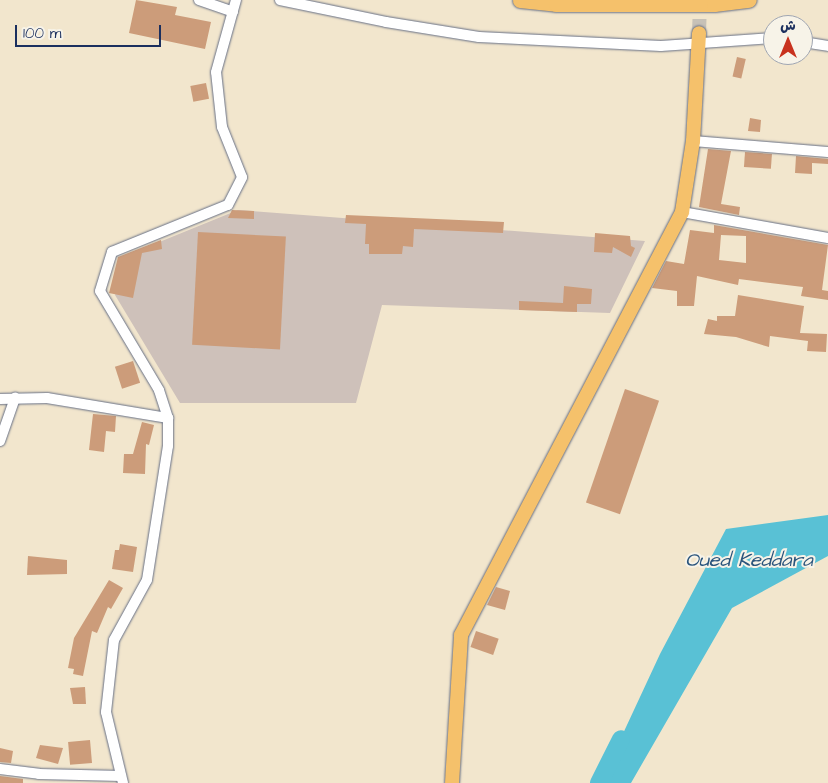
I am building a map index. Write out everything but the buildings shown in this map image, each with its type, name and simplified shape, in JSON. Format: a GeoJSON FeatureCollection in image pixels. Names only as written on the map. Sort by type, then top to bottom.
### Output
{"type":"FeatureCollection","features":[{"type":"Feature","properties":{"kind":"highway"},"geometry":{"type":"LineString","coordinates":[[520,0],[556,4],[714,4],[750,0]]}},
{"type":"Feature","properties":{"kind":"main road"},"geometry":{"type":"LineString","coordinates":[[452,783],[461,635],[682,212],[693,140],[700,39]]}},
{"type":"Feature","properties":{"kind":"street"},"geometry":{"type":"LineString","coordinates":[[199,0],[232,12]]}},
{"type":"Feature","properties":{"kind":"street"},"geometry":{"type":"LineString","coordinates":[[0,769],[39,774],[122,779],[106,712],[114,640],[147,580],[168,446],[168,418],[159,390],[100,291],[112,252],[228,205],[242,177],[222,127],[216,72],[236,0]]}},
{"type":"Feature","properties":{"kind":"street"},"geometry":{"type":"LineString","coordinates":[[280,0],[386,22],[479,37],[578,44],[763,38]]}},
{"type":"Feature","properties":{"kind":"street"},"geometry":{"type":"LineString","coordinates":[[813,44],[828,46]]}},
{"type":"Feature","properties":{"kind":"street"},"geometry":{"type":"LineString","coordinates":[[693,140],[828,152]]}},
{"type":"Feature","properties":{"kind":"street"},"geometry":{"type":"LineString","coordinates":[[682,212],[828,238]]}},
{"type":"Feature","properties":{"kind":"street"},"geometry":{"type":"LineString","coordinates":[[0,441],[15,398]]}},
{"type":"Feature","properties":{"kind":"street"},"geometry":{"type":"LineString","coordinates":[[0,400],[47,398],[168,418]]}},
{"type":"Feature","properties":{"kind":"shaded area"},"geometry":{"type":"Polygon","coordinates":[[[238,210],[645,241],[610,313],[382,305],[356,403],[180,403],[115,295],[125,256],[238,210]]]}},
{"type":"Feature","properties":{"kind":"water","name":"Oued Keddara"},"geometry":{"type":"Polygon","coordinates":[[[828,515],[828,556],[732,608],[631,783],[600,783],[660,654],[726,529],[828,515]]]}},
{"type":"Feature","properties":{"kind":"waterway","name":"Oued Keddara"},"geometry":{"type":"LineString","coordinates":[[599,783],[621,739]]}},
{"type":"Feature","properties":{"kind":"tunnel"},"geometry":{"type":"LineString","coordinates":[[699,33],[700,0]]}}]}
